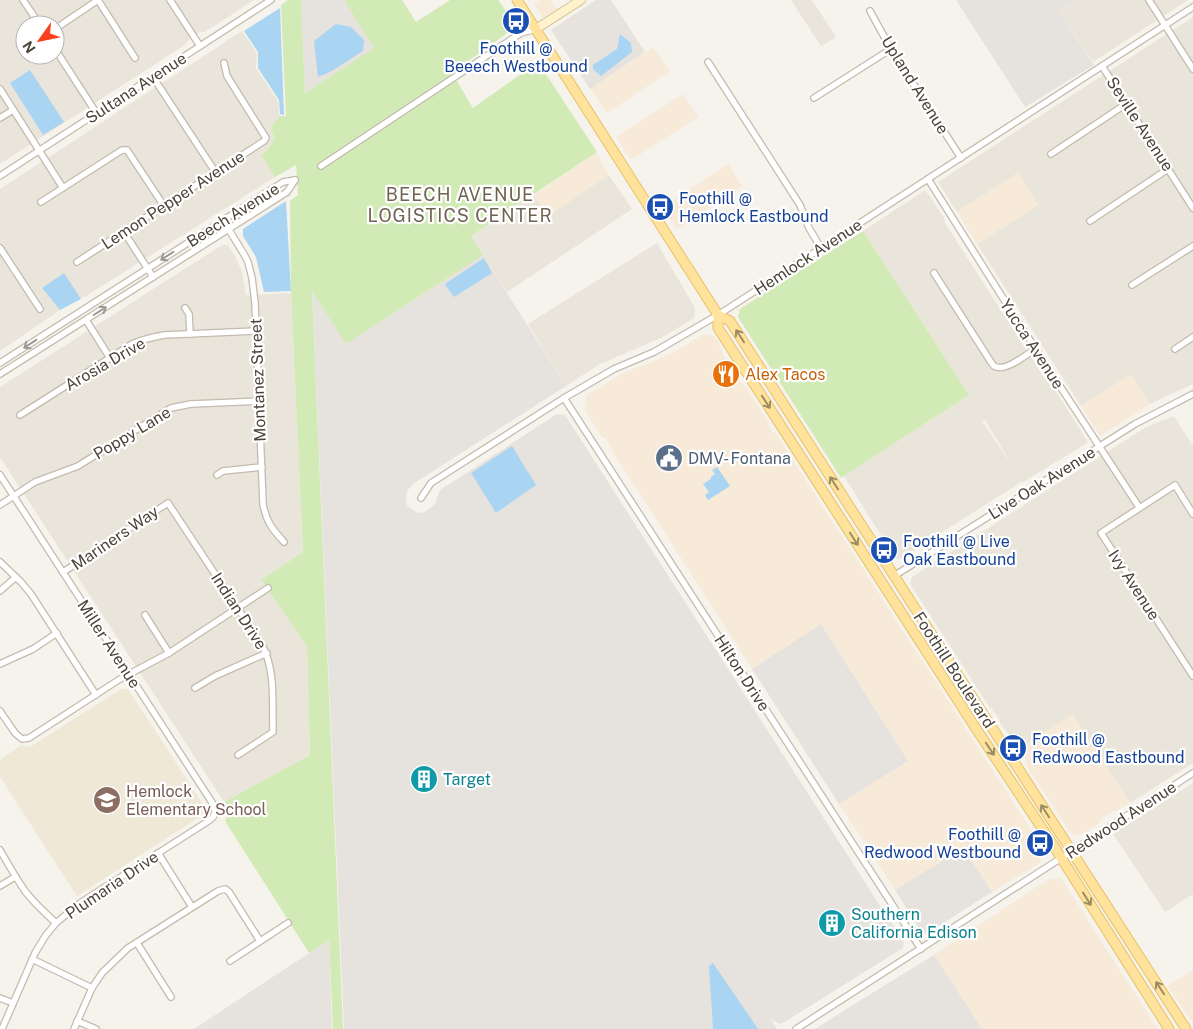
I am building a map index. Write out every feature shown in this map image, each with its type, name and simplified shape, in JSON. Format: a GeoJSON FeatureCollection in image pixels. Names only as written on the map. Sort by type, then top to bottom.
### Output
{"type":"FeatureCollection","features":[{"type":"Feature","properties":{"kind":"main road","name":"Foothill Boulevard"},"geometry":{"type":"LineString","coordinates":[[516,0],[718,315],[730,321],[1186,1029]]}},
{"type":"Feature","properties":{"kind":"main road"},"geometry":{"type":"LineString","coordinates":[[536,30],[581,0]]}},
{"type":"Feature","properties":{"kind":"main road","name":"Foothill Boulevard"},"geometry":{"type":"LineString","coordinates":[[718,315],[718,328],[1061,858],[1169,1029]]}},
{"type":"Feature","properties":{"kind":"street"},"geometry":{"type":"LineString","coordinates":[[23,0],[33,15]]}},
{"type":"Feature","properties":{"kind":"street"},"geometry":{"type":"LineString","coordinates":[[65,22],[98,0],[135,58]]}},
{"type":"Feature","properties":{"kind":"street"},"geometry":{"type":"LineString","coordinates":[[170,0],[200,46]]}},
{"type":"Feature","properties":{"kind":"street","name":"Sultana Avenue"},"geometry":{"type":"LineString","coordinates":[[0,176],[272,0]]}},
{"type":"Feature","properties":{"kind":"street"},"geometry":{"type":"LineString","coordinates":[[1149,0],[1193,69]]}},
{"type":"Feature","properties":{"kind":"street","name":"Hemlock Avenue"},"geometry":{"type":"LineString","coordinates":[[421,498],[431,483],[564,398],[614,369],[654,352],[718,315],[1193,7]]}},
{"type":"Feature","properties":{"kind":"street","name":"Upland Avenue"},"geometry":{"type":"LineString","coordinates":[[870,11],[891,49],[961,158]]}},
{"type":"Feature","properties":{"kind":"street"},"geometry":{"type":"LineString","coordinates":[[321,166],[521,33],[536,30]]}},
{"type":"Feature","properties":{"kind":"street"},"geometry":{"type":"LineString","coordinates":[[814,98],[891,49]]}},
{"type":"Feature","properties":{"kind":"street"},"geometry":{"type":"LineString","coordinates":[[708,62],[800,205],[809,228],[821,248]]}},
{"type":"Feature","properties":{"kind":"street"},"geometry":{"type":"LineString","coordinates":[[65,64],[97,114]]}},
{"type":"Feature","properties":{"kind":"street","name":"Lemon Pepper Avenue"},"geometry":{"type":"LineString","coordinates":[[77,262],[264,142],[266,138],[227,76],[224,64]]}},
{"type":"Feature","properties":{"kind":"street","name":"Seville Avenue"},"geometry":{"type":"LineString","coordinates":[[1102,66],[1193,208]]}},
{"type":"Feature","properties":{"kind":"street"},"geometry":{"type":"LineString","coordinates":[[153,77],[216,173]]}},
{"type":"Feature","properties":{"kind":"street"},"geometry":{"type":"LineString","coordinates":[[0,89],[63,188]]}},
{"type":"Feature","properties":{"kind":"street"},"geometry":{"type":"LineString","coordinates":[[1050,154],[1126,104]]}},
{"type":"Feature","properties":{"kind":"street"},"geometry":{"type":"LineString","coordinates":[[0,118],[13,110]]}},
{"type":"Feature","properties":{"kind":"street"},"geometry":{"type":"LineString","coordinates":[[41,202],[122,150],[127,150],[164,206]]}},
{"type":"Feature","properties":{"kind":"street"},"geometry":{"type":"LineString","coordinates":[[1090,220],[1168,168]]}},
{"type":"Feature","properties":{"kind":"street","name":"Yucca Avenue"},"geometry":{"type":"LineString","coordinates":[[928,179],[1035,349],[1139,507]]}},
{"type":"Feature","properties":{"kind":"street","name":"Beech Avenue"},"geometry":{"type":"LineString","coordinates":[[0,363],[283,182],[295,180],[287,192],[0,374]]}},
{"type":"Feature","properties":{"kind":"street","name":"Montanez Street"},"geometry":{"type":"LineString","coordinates":[[223,220],[245,256],[250,268],[254,290],[263,504],[266,518],[272,529],[284,542]]}},
{"type":"Feature","properties":{"kind":"street"},"geometry":{"type":"LineString","coordinates":[[124,232],[153,277]]}},
{"type":"Feature","properties":{"kind":"street"},"geometry":{"type":"LineString","coordinates":[[1132,285],[1193,246]]}},
{"type":"Feature","properties":{"kind":"street"},"geometry":{"type":"LineString","coordinates":[[0,248],[40,309]]}},
{"type":"Feature","properties":{"kind":"street"},"geometry":{"type":"LineString","coordinates":[[934,273],[995,367],[1009,366],[1035,349]]}},
{"type":"Feature","properties":{"kind":"street"},"geometry":{"type":"LineString","coordinates":[[185,308],[189,314],[190,334]]}},
{"type":"Feature","properties":{"kind":"street"},"geometry":{"type":"LineString","coordinates":[[86,320],[110,358]]}},
{"type":"Feature","properties":{"kind":"street","name":"Arosia Drive"},"geometry":{"type":"LineString","coordinates":[[20,415],[132,344],[149,337],[256,331]]}},
{"type":"Feature","properties":{"kind":"street"},"geometry":{"type":"LineString","coordinates":[[1175,348],[1193,337]]}},
{"type":"Feature","properties":{"kind":"street","name":"Live Oak Avenue"},"geometry":{"type":"LineString","coordinates":[[894,576],[1135,424],[1193,394]]}},
{"type":"Feature","properties":{"kind":"street","name":"Hilton Drive"},"geometry":{"type":"LineString","coordinates":[[564,398],[921,949]]}},
{"type":"Feature","properties":{"kind":"street","name":"Poppy Lane"},"geometry":{"type":"LineString","coordinates":[[0,505],[35,482],[78,466],[171,408],[191,404],[259,401]]}},
{"type":"Feature","properties":{"kind":"street"},"geometry":{"type":"LineString","coordinates":[[217,475],[223,471],[262,467]]}},
{"type":"Feature","properties":{"kind":"street","name":"Miller Avenue"},"geometry":{"type":"LineString","coordinates":[[0,475],[213,804],[216,813]]}},
{"type":"Feature","properties":{"kind":"street"},"geometry":{"type":"LineString","coordinates":[[1139,507],[1175,485],[1193,514]]}},
{"type":"Feature","properties":{"kind":"street","name":"Mariners Way"},"geometry":{"type":"LineString","coordinates":[[63,572],[168,503]]}},
{"type":"Feature","properties":{"kind":"street","name":"Indian Drive"},"geometry":{"type":"LineString","coordinates":[[168,503],[238,608],[266,653],[270,665],[273,732],[238,755]]}},
{"type":"Feature","properties":{"kind":"street","name":"Ivy Avenue"},"geometry":{"type":"LineString","coordinates":[[1139,507],[1101,533],[1193,676]]}},
{"type":"Feature","properties":{"kind":"street"},"geometry":{"type":"LineString","coordinates":[[0,562],[31,594],[96,695]]}},
{"type":"Feature","properties":{"kind":"street"},"geometry":{"type":"LineString","coordinates":[[0,591],[16,577]]}},
{"type":"Feature","properties":{"kind":"street"},"geometry":{"type":"LineString","coordinates":[[0,711],[14,733],[22,739],[29,738],[129,674],[169,652],[268,588]]}},
{"type":"Feature","properties":{"kind":"street"},"geometry":{"type":"LineString","coordinates":[[145,616],[169,652]]}},
{"type":"Feature","properties":{"kind":"street"},"geometry":{"type":"LineString","coordinates":[[0,664],[33,649],[57,633]]}},
{"type":"Feature","properties":{"kind":"street"},"geometry":{"type":"LineString","coordinates":[[195,688],[215,676],[266,653]]}},
{"type":"Feature","properties":{"kind":"street","name":"Redwood Avenue"},"geometry":{"type":"LineString","coordinates":[[796,1029],[1193,773]]}},
{"type":"Feature","properties":{"kind":"street","name":"Plumaria Drive"},"geometry":{"type":"LineString","coordinates":[[2,1029],[32,959],[41,942],[56,923],[80,903],[210,820],[216,813]]}},
{"type":"Feature","properties":{"kind":"street"},"geometry":{"type":"LineString","coordinates":[[0,850],[15,877],[35,902],[56,923]]}},
{"type":"Feature","properties":{"kind":"street"},"geometry":{"type":"LineString","coordinates":[[158,853],[192,907]]}},
{"type":"Feature","properties":{"kind":"street"},"geometry":{"type":"LineString","coordinates":[[0,886],[15,877]]}},
{"type":"Feature","properties":{"kind":"street"},"geometry":{"type":"LineString","coordinates":[[74,1029],[92,988],[102,973],[128,948],[218,891],[224,889],[230,894],[260,941]]}},
{"type":"Feature","properties":{"kind":"street"},"geometry":{"type":"LineString","coordinates":[[230,961],[288,924]]}},
{"type":"Feature","properties":{"kind":"street"},"geometry":{"type":"LineString","coordinates":[[136,943],[171,997]]}},
{"type":"Feature","properties":{"kind":"street"},"geometry":{"type":"LineString","coordinates":[[32,959],[92,988]]}},
{"type":"Feature","properties":{"kind":"street"},"geometry":{"type":"LineString","coordinates":[[0,998],[13,1003]]}},
{"type":"Feature","properties":{"kind":"street"},"geometry":{"type":"LineString","coordinates":[[78,1021],[96,1029]]}},
{"type":"Feature","properties":{"kind":"shaded area"},"geometry":{"type":"Polygon","coordinates":[[[0,0],[254,0],[205,32],[200,32],[188,40],[185,45],[0,164],[0,0]]]}},
{"type":"Feature","properties":{"kind":"shaded area"},"geometry":{"type":"Polygon","coordinates":[[[301,0],[344,0],[374,48],[305,93],[301,0]]]}},
{"type":"Feature","properties":{"kind":"shaded area"},"geometry":{"type":"Polygon","coordinates":[[[540,0],[551,0],[557,9],[543,18],[534,4],[540,0]]]}},
{"type":"Feature","properties":{"kind":"shaded area"},"geometry":{"type":"Polygon","coordinates":[[[596,0],[611,0],[645,52],[590,89],[551,30],[596,0]]]}},
{"type":"Feature","properties":{"kind":"shaded area"},"geometry":{"type":"Polygon","coordinates":[[[791,0],[812,0],[836,37],[821,46],[791,0]]]}},
{"type":"Feature","properties":{"kind":"shaded area"},"geometry":{"type":"Polygon","coordinates":[[[956,0],[1073,0],[1058,10],[1094,65],[1025,107],[956,0]]]}},
{"type":"Feature","properties":{"kind":"shaded area"},"geometry":{"type":"Polygon","coordinates":[[[1073,0],[1188,0],[1093,62],[1058,10],[1073,0]]]}},
{"type":"Feature","properties":{"kind":"shaded area"},"geometry":{"type":"Polygon","coordinates":[[[1193,17],[1193,384],[1150,404],[1131,375],[1081,406],[977,244],[1038,205],[1018,173],[957,212],[938,182],[1193,17]]]}},
{"type":"Feature","properties":{"kind":"shaded area"},"geometry":{"type":"Polygon","coordinates":[[[242,31],[257,53],[256,68],[278,101],[280,116],[270,128],[273,132],[273,142],[268,150],[261,155],[275,177],[81,299],[64,274],[42,288],[60,310],[0,351],[0,189],[242,31]]]}},
{"type":"Feature","properties":{"kind":"shaded area"},"geometry":{"type":"Polygon","coordinates":[[[653,47],[670,71],[607,113],[590,89],[653,47]]]}},
{"type":"Feature","properties":{"kind":"shaded area"},"geometry":{"type":"Polygon","coordinates":[[[683,94],[698,117],[631,160],[616,137],[683,94]]]}},
{"type":"Feature","properties":{"kind":"shaded area"},"geometry":{"type":"Polygon","coordinates":[[[596,153],[609,175],[548,216],[534,195],[596,153]]]}},
{"type":"Feature","properties":{"kind":"shaded area"},"geometry":{"type":"Polygon","coordinates":[[[728,164],[742,186],[677,229],[663,207],[728,164]]]}},
{"type":"Feature","properties":{"kind":"shaded area"},"geometry":{"type":"Polygon","coordinates":[[[1018,173],[1038,205],[977,244],[957,212],[1018,173]]]}},
{"type":"Feature","properties":{"kind":"shaded area"},"geometry":{"type":"Polygon","coordinates":[[[609,175],[632,209],[507,292],[471,236],[534,195],[548,215],[609,175]]]}},
{"type":"Feature","properties":{"kind":"shaded area"},"geometry":{"type":"Polygon","coordinates":[[[924,191],[927,192],[1045,379],[1048,379],[1088,442],[900,559],[896,559],[844,476],[969,395],[863,231],[924,191]],[[985,420],[982,421],[1013,467],[985,420]]]}},
{"type":"Feature","properties":{"kind":"shaded area"},"geometry":{"type":"Polygon","coordinates":[[[657,243],[695,308],[694,318],[661,338],[600,364],[566,386],[528,324],[657,243]]]}},
{"type":"Feature","properties":{"kind":"shaded area"},"geometry":{"type":"Polygon","coordinates":[[[222,245],[228,245],[236,258],[242,272],[246,295],[291,293],[303,552],[261,580],[307,646],[310,755],[224,802],[0,457],[0,387],[222,245]]]}},
{"type":"Feature","properties":{"kind":"shaded area"},"geometry":{"type":"Polygon","coordinates":[[[483,255],[566,386],[413,484],[408,490],[406,497],[407,506],[418,513],[425,512],[435,504],[440,490],[557,414],[565,415],[904,943],[903,948],[786,1021],[779,1024],[770,1018],[777,1029],[344,1029],[312,289],[346,344],[483,255]]]}},
{"type":"Feature","properties":{"kind":"shaded area"},"geometry":{"type":"Polygon","coordinates":[[[703,334],[714,336],[725,359],[769,422],[768,425],[776,434],[1044,850],[1040,863],[992,892],[963,848],[895,890],[839,804],[908,761],[822,625],[752,669],[612,451],[606,438],[603,438],[585,410],[587,395],[621,374],[678,350],[703,334]]]}},
{"type":"Feature","properties":{"kind":"shaded area"},"geometry":{"type":"Polygon","coordinates":[[[1131,374],[1150,404],[1100,436],[1081,406],[1131,374]]]}},
{"type":"Feature","properties":{"kind":"shaded area"},"geometry":{"type":"Polygon","coordinates":[[[1174,416],[1193,446],[1193,763],[1130,803],[1073,715],[1019,749],[990,708],[910,584],[912,577],[1146,427],[1174,416]]]}},
{"type":"Feature","properties":{"kind":"shaded area"},"geometry":{"type":"Polygon","coordinates":[[[821,624],[908,761],[839,804],[752,669],[821,624]]]}},
{"type":"Feature","properties":{"kind":"shaded area","name":"Hemlock Elementary School"},"geometry":{"type":"Polygon","coordinates":[[[121,689],[128,689],[206,809],[204,814],[77,896],[0,777],[0,760],[21,745],[30,747],[121,689]]]}},
{"type":"Feature","properties":{"kind":"shaded area"},"geometry":{"type":"Polygon","coordinates":[[[1073,714],[1130,803],[1102,818],[1098,824],[1079,836],[1071,834],[1027,766],[1025,757],[1019,749],[1073,714]]]}},
{"type":"Feature","properties":{"kind":"shaded area"},"geometry":{"type":"Polygon","coordinates":[[[1193,783],[1193,894],[1165,912],[1113,834],[1193,783]]]}},
{"type":"Feature","properties":{"kind":"shaded area"},"geometry":{"type":"Polygon","coordinates":[[[963,848],[992,892],[926,934],[922,933],[895,890],[963,848]]]}},
{"type":"Feature","properties":{"kind":"shaded area"},"geometry":{"type":"Polygon","coordinates":[[[1061,878],[1158,1029],[982,1029],[934,955],[1049,879],[1061,878]]]}},
{"type":"Feature","properties":{"kind":"shaded area"},"geometry":{"type":"Polygon","coordinates":[[[329,940],[332,1029],[194,1029],[259,986],[329,940]]]}},
{"type":"Feature","properties":{"kind":"shaded area"},"geometry":{"type":"Polygon","coordinates":[[[934,955],[982,1029],[815,1029],[848,1008],[934,955]]]}},
{"type":"Feature","properties":{"kind":"shaded area"},"geometry":{"type":"Polygon","coordinates":[[[1193,970],[1193,1023],[1168,986],[1193,970]]]}},
{"type":"Feature","properties":{"kind":"green space"},"geometry":{"type":"Polygon","coordinates":[[[288,0],[301,0],[305,93],[374,48],[344,0],[402,0],[416,22],[450,0],[498,0],[517,26],[452,73],[473,108],[538,62],[597,152],[471,236],[483,255],[346,344],[312,291],[343,1029],[333,1029],[329,940],[309,953],[225,821],[227,814],[224,802],[310,755],[307,646],[261,580],[303,552],[291,293],[290,201],[298,195],[296,165],[275,177],[261,155],[268,149],[273,140],[270,128],[280,116],[286,116],[281,5],[288,0]]]}},
{"type":"Feature","properties":{"kind":"green space"},"geometry":{"type":"Polygon","coordinates":[[[863,231],[969,395],[841,478],[738,317],[740,309],[863,231]]]}},
{"type":"Feature","properties":{"kind":"water"},"geometry":{"type":"Polygon","coordinates":[[[280,8],[284,115],[280,114],[279,100],[258,68],[258,52],[244,31],[280,8]]]}},
{"type":"Feature","properties":{"kind":"water"},"geometry":{"type":"Polygon","coordinates":[[[336,24],[351,27],[364,40],[363,51],[330,72],[318,77],[314,41],[336,24]]]}},
{"type":"Feature","properties":{"kind":"water"},"geometry":{"type":"Polygon","coordinates":[[[620,34],[631,43],[632,52],[601,76],[593,69],[593,65],[617,49],[620,34]]]}},
{"type":"Feature","properties":{"kind":"water"},"geometry":{"type":"Polygon","coordinates":[[[30,70],[64,122],[43,135],[10,83],[30,70]]]}},
{"type":"Feature","properties":{"kind":"water"},"geometry":{"type":"Polygon","coordinates":[[[286,201],[291,291],[264,292],[256,257],[243,236],[243,229],[286,201]]]}},
{"type":"Feature","properties":{"kind":"water"},"geometry":{"type":"Polygon","coordinates":[[[484,258],[492,273],[454,297],[445,284],[484,258]]]}},
{"type":"Feature","properties":{"kind":"water"},"geometry":{"type":"Polygon","coordinates":[[[64,273],[81,299],[60,310],[42,288],[64,273]]]}},
{"type":"Feature","properties":{"kind":"water"},"geometry":{"type":"Polygon","coordinates":[[[512,446],[536,485],[496,513],[471,473],[512,446]]]}},
{"type":"Feature","properties":{"kind":"water"},"geometry":{"type":"Polygon","coordinates":[[[717,467],[730,486],[708,500],[705,495],[709,492],[703,484],[711,479],[715,474],[712,470],[717,467]]]}},
{"type":"Feature","properties":{"kind":"water"},"geometry":{"type":"Polygon","coordinates":[[[713,963],[758,1029],[713,1029],[709,966],[713,963]]]}},
{"type":"Feature","properties":{"kind":"place","name":"Foothill @ Beeech Westbound"},"geometry":{"type":"Point","coordinates":[516,21]}},
{"type":"Feature","properties":{"kind":"place","name":"Foothill @ Hemlock Eastbound"},"geometry":{"type":"Point","coordinates":[660,207]}},
{"type":"Feature","properties":{"kind":"place","name":"Alex Tacos"},"geometry":{"type":"Point","coordinates":[726,374]}},
{"type":"Feature","properties":{"kind":"place","name":"DMV- Fontana"},"geometry":{"type":"Point","coordinates":[669,458]}},
{"type":"Feature","properties":{"kind":"place","name":"Foothill @ Live Oak Eastbound"},"geometry":{"type":"Point","coordinates":[884,550]}},
{"type":"Feature","properties":{"kind":"place","name":"Foothill @ Redwood Eastbound"},"geometry":{"type":"Point","coordinates":[1013,748]}},
{"type":"Feature","properties":{"kind":"place","name":"Target"},"geometry":{"type":"Point","coordinates":[424,779]}},
{"type":"Feature","properties":{"kind":"place","name":"Hemlock Elementary School"},"geometry":{"type":"Point","coordinates":[107,800]}},
{"type":"Feature","properties":{"kind":"place","name":"Foothill @ Redwood Westbound"},"geometry":{"type":"Point","coordinates":[1040,843]}},
{"type":"Feature","properties":{"kind":"place","name":"Southern California Edison"},"geometry":{"type":"Point","coordinates":[832,923]}},
{"type":"Feature","properties":{"kind":"district","name":"BEECH AVENUE LOGISTICS CENTER"},"geometry":{"type":"Point","coordinates":[460,204]}}]}
